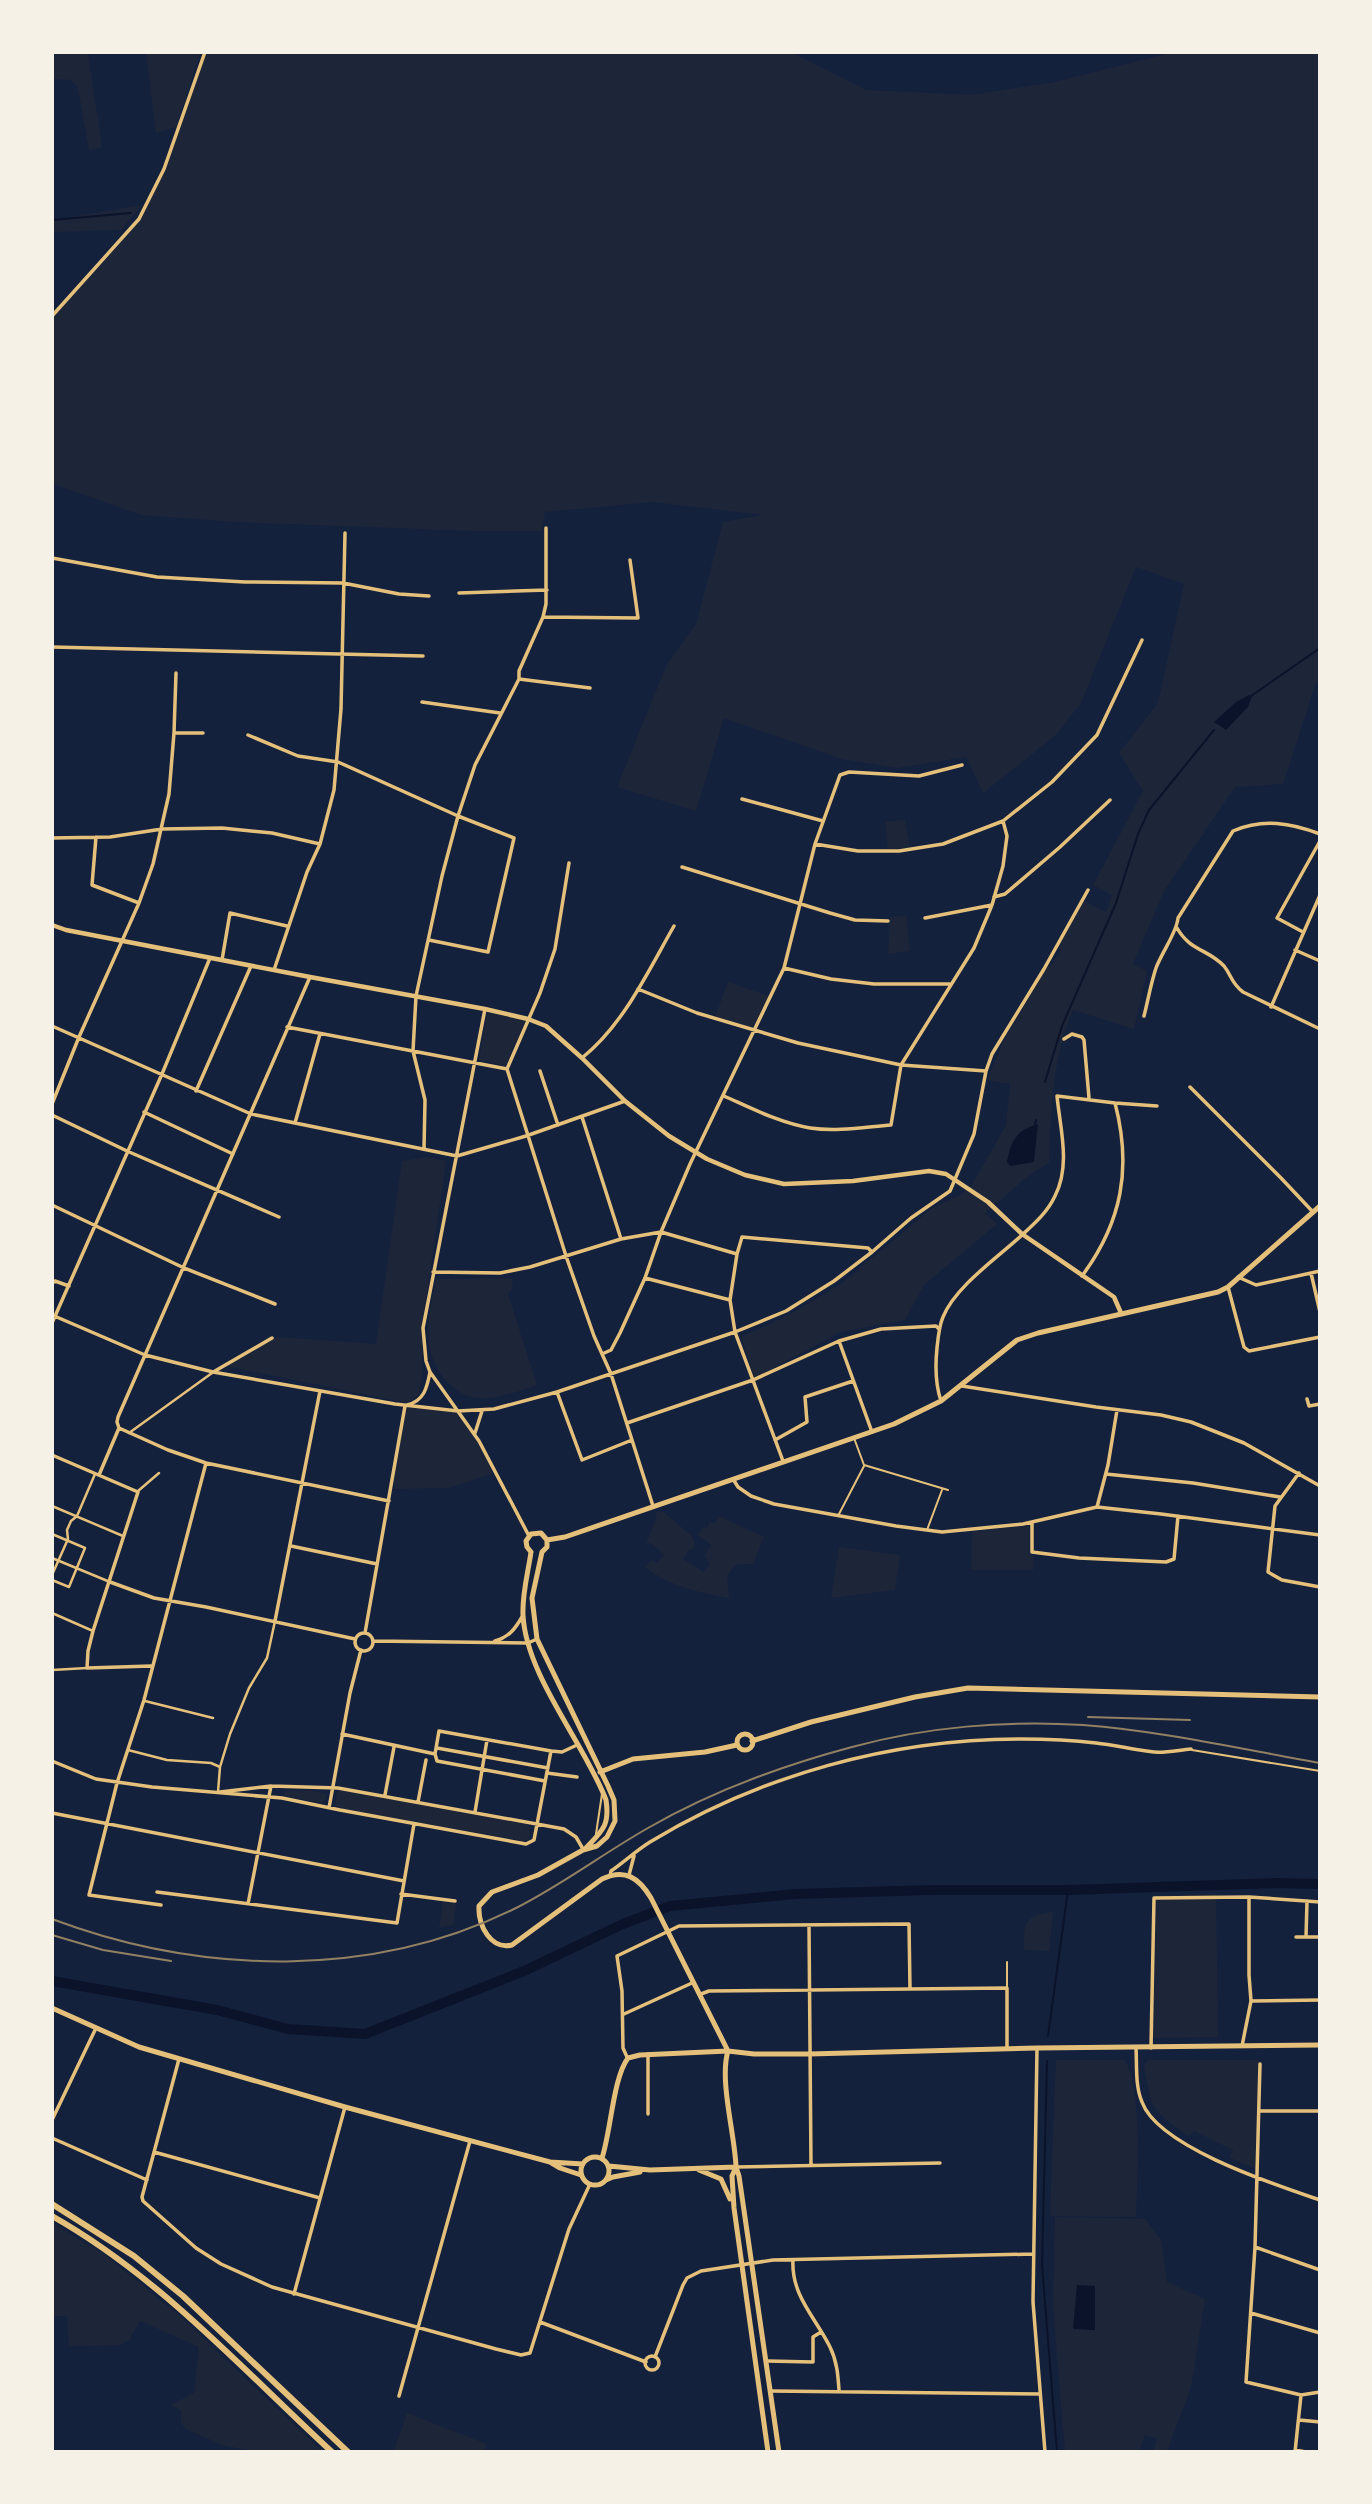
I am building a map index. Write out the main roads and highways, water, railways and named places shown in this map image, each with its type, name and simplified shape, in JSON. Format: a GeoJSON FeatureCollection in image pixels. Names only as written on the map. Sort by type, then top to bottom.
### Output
{"type":"FeatureCollection","features":[{"type":"Feature","properties":{"kind":"highway"},"geometry":{"type":"LineString","coordinates":[[52,2204],[116,2244],[183,2296],[348,2452]]}},
{"type":"Feature","properties":{"kind":"highway"},"geometry":{"type":"LineString","coordinates":[[52,2216],[102,2247],[177,2304],[332,2452]]}},
{"type":"Feature","properties":{"kind":"main road"},"geometry":{"type":"LineString","coordinates":[[547,1540],[565,1537],[653,1508],[872,1432],[941,1401],[1017,1340],[1041,1331],[1208,1295],[1228,1287],[1320,1206]]}},
{"type":"Feature","properties":{"kind":"main road"},"geometry":{"type":"LineString","coordinates":[[583,1850],[597,1846],[607,1837],[615,1821],[614,1800],[537,1639],[532,1598],[547,1540],[541,1533],[534,1532],[526,1544],[531,1552],[523,1597],[523,1617],[528,1643],[577,1745],[603,1790],[608,1811],[603,1831],[583,1850],[538,1875],[492,1892],[479,1906],[480,1917],[489,1937],[500,1946],[512,1945],[610,1876],[629,1875],[639,1881],[651,1898],[728,2051],[726,2077],[736,2167],[779,2452]]}},
{"type":"Feature","properties":{"kind":"main road"},"geometry":{"type":"LineString","coordinates":[[531,1552],[542,1552]]}},
{"type":"Feature","properties":{"kind":"main road"},"geometry":{"type":"LineString","coordinates":[[752,1741],[811,1722],[915,1697],[968,1688],[1320,1697]]}},
{"type":"Feature","properties":{"kind":"main road"},"geometry":{"type":"LineString","coordinates":[[737,1745],[738,1738],[742,1735],[747,1735],[752,1741]]}},
{"type":"Feature","properties":{"kind":"main road"},"geometry":{"type":"LineString","coordinates":[[594,1774],[634,1759],[705,1752],[737,1745],[747,1750],[752,1741]]}},
{"type":"Feature","properties":{"kind":"main road"},"geometry":{"type":"LineString","coordinates":[[52,2008],[139,2047],[179,2059],[550,2162],[583,2164]]}},
{"type":"Feature","properties":{"kind":"main road"},"geometry":{"type":"LineString","coordinates":[[601,2158],[613,2116],[620,2073],[628,2058],[649,2054],[728,2051],[809,2054],[1320,2045]]}},
{"type":"Feature","properties":{"kind":"main road"},"geometry":{"type":"LineString","coordinates":[[582,2175],[583,2164],[589,2158],[601,2158],[609,2166],[650,2171]]}},
{"type":"Feature","properties":{"kind":"main road"},"geometry":{"type":"LineString","coordinates":[[550,2162],[582,2175],[590,2184],[598,2185],[613,2177],[650,2171],[736,2167]]}},
{"type":"Feature","properties":{"kind":"main road"},"geometry":{"type":"LineString","coordinates":[[606,2180],[609,2166]]}},
{"type":"Feature","properties":{"kind":"main road"},"geometry":{"type":"LineString","coordinates":[[736,2167],[732,2176],[734,2208],[768,2452]]}},
{"type":"Feature","properties":{"kind":"main road"},"geometry":{"type":"LineString","coordinates":[[696,2169],[721,2179],[734,2208]]}},
{"type":"Feature","properties":{"kind":"main road"},"geometry":{"type":"LineString","coordinates":[[755,2367],[764,2370],[767,2375]]}},
{"type":"Feature","properties":{"kind":"waterway"},"geometry":{"type":"LineString","coordinates":[[52,220],[131,213]]}},
{"type":"Feature","properties":{"kind":"waterway"},"geometry":{"type":"LineString","coordinates":[[1251,696],[1320,648]]}},
{"type":"Feature","properties":{"kind":"waterway"},"geometry":{"type":"LineString","coordinates":[[1045,1082],[1062,1026],[1116,903],[1138,834],[1149,810],[1214,730]]}},
{"type":"Feature","properties":{"kind":"waterway"},"geometry":{"type":"LineString","coordinates":[[1035,1124],[1036,1120]]}},
{"type":"Feature","properties":{"kind":"waterway"},"geometry":{"type":"LineString","coordinates":[[52,1981],[217,2010],[288,2029],[365,2034],[524,1971],[623,1924],[670,1906],[795,1894],[1320,1884]]}},
{"type":"Feature","properties":{"kind":"waterway"},"geometry":{"type":"LineString","coordinates":[[1048,2036],[1068,1890]]}},
{"type":"Feature","properties":{"kind":"waterway"},"geometry":{"type":"LineString","coordinates":[[1047,2061],[1042,2265],[1057,2452]]}},
{"type":"Feature","properties":{"kind":"railway"},"geometry":{"type":"LineString","coordinates":[[1088,1717],[1190,1720]]}},
{"type":"Feature","properties":{"kind":"railway"},"geometry":{"type":"LineString","coordinates":[[52,1919],[109,1938],[167,1951],[227,1959],[287,1961],[347,1958],[405,1948],[463,1931],[518,1907],[648,1828],[722,1791],[825,1754],[880,1740],[937,1730],[996,1724],[1083,1725],[1172,1736],[1320,1763]]}},
{"type":"Feature","properties":{"kind":"railway"},"geometry":{"type":"LineString","coordinates":[[52,1935],[103,1950],[171,1961]]}}]}
